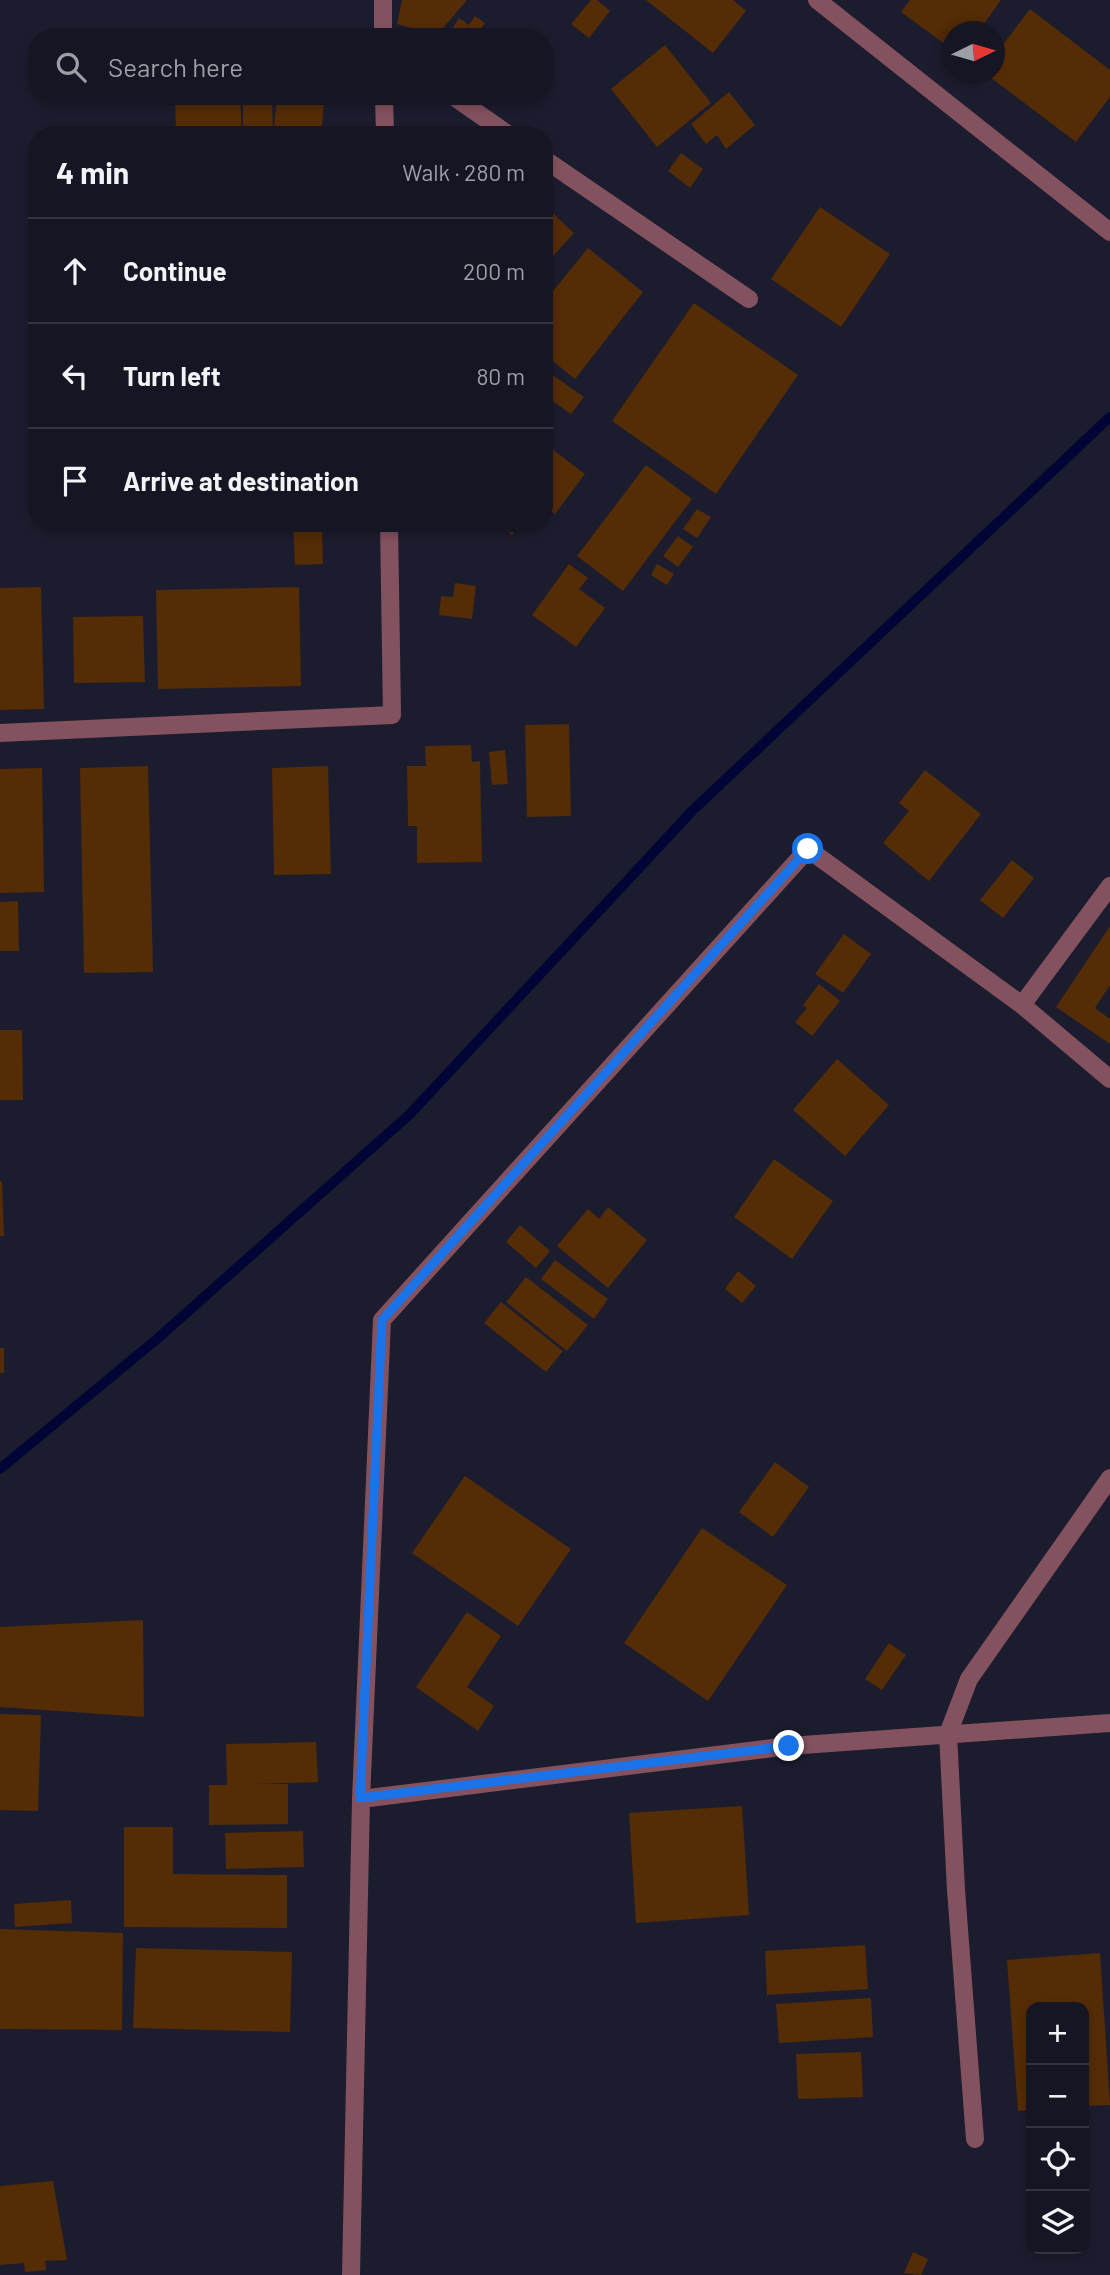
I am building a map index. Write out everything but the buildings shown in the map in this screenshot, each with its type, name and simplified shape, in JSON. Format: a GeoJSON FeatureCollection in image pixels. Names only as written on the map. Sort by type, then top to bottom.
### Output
{"type":"FeatureCollection","features":[{"type":"Feature","properties":{"kind":"street"},"geometry":{"type":"LineString","coordinates":[[383,0],[383,28]]}},
{"type":"Feature","properties":{"kind":"street"},"geometry":{"type":"LineString","coordinates":[[817,0],[1110,232]]}},
{"type":"Feature","properties":{"kind":"street"},"geometry":{"type":"LineString","coordinates":[[384,105],[385,126]]}},
{"type":"Feature","properties":{"kind":"street"},"geometry":{"type":"LineString","coordinates":[[466,105],[496,126]]}},
{"type":"Feature","properties":{"kind":"street"},"geometry":{"type":"LineString","coordinates":[[553,165],[748,299]]}},
{"type":"Feature","properties":{"kind":"street"},"geometry":{"type":"LineString","coordinates":[[0,733],[392,715],[389,532]]}},
{"type":"Feature","properties":{"kind":"street"},"geometry":{"type":"LineString","coordinates":[[351,2275],[360,1798],[382,1320],[808,849],[1022,1005],[1110,1079]]}},
{"type":"Feature","properties":{"kind":"street"},"geometry":{"type":"LineString","coordinates":[[1022,1005],[1110,886]]}},
{"type":"Feature","properties":{"kind":"street"},"geometry":{"type":"LineString","coordinates":[[975,2139],[956,1890],[948,1734],[969,1679],[1110,1478]]}},
{"type":"Feature","properties":{"kind":"street"},"geometry":{"type":"LineString","coordinates":[[360,1798],[789,1746],[1110,1723]]}},
{"type":"Feature","properties":{"kind":"waterway"},"geometry":{"type":"LineString","coordinates":[[0,1469],[157,1339],[410,1114],[693,810],[1110,417]]}},
{"type":"Feature","properties":{"kind":"route"},"geometry":{"type":"LineString","coordinates":[[789,1746],[360,1798],[382,1320],[808,849]]}}]}
